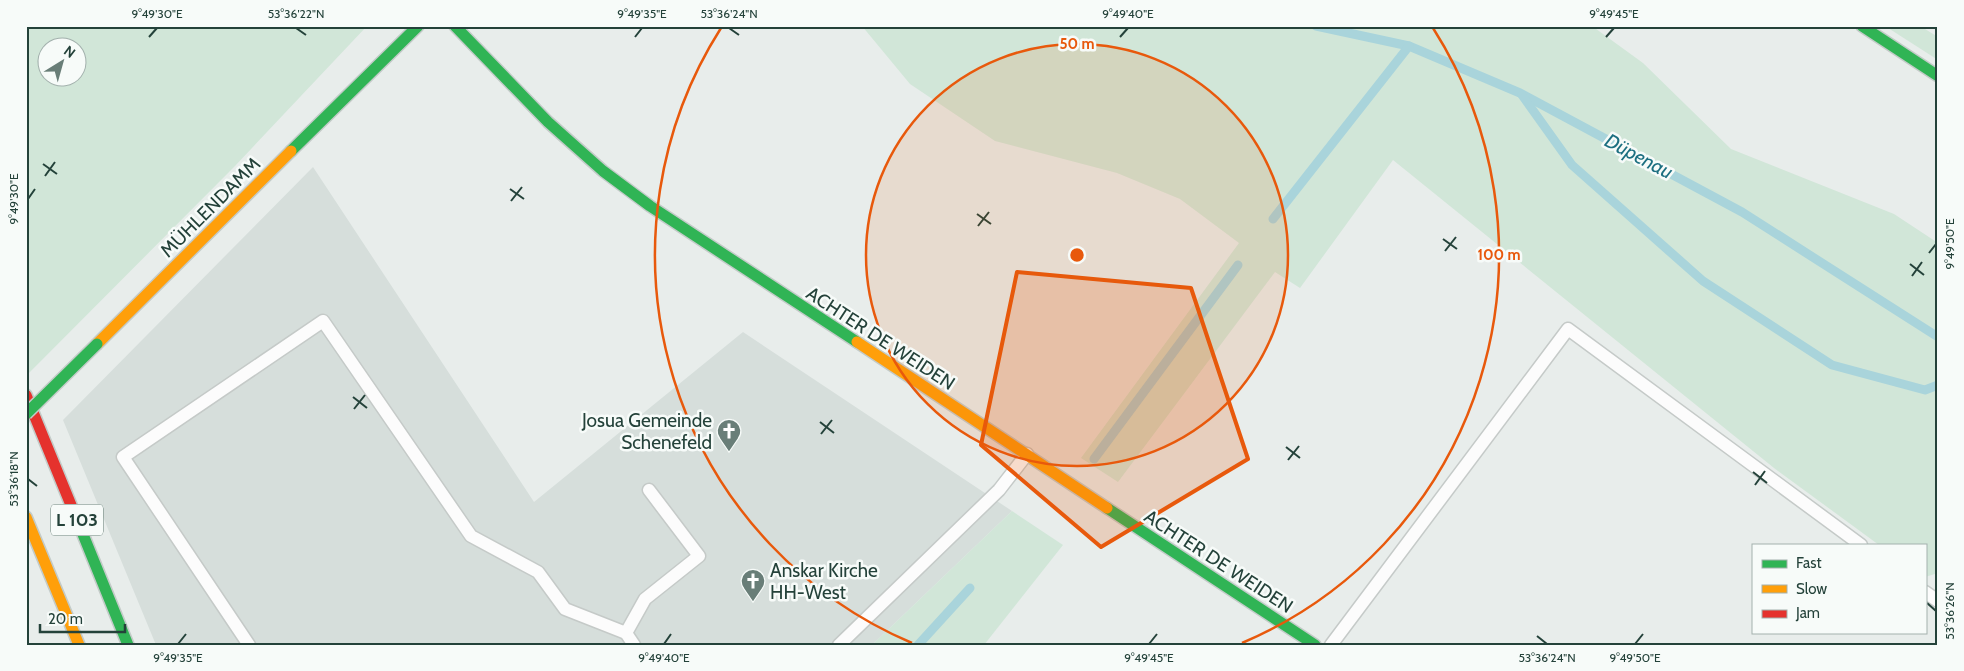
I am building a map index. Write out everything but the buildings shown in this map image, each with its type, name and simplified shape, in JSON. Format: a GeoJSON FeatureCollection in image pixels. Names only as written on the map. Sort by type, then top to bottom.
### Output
{"type":"FeatureCollection","features":[{"type":"Feature","properties":{"kind":"main road","name":"MÜHLENDAMM"},"geometry":{"type":"LineString","coordinates":[[26,414],[418,26]]}},
{"type":"Feature","properties":{"kind":"main road","name":"ACHTER DE WEIDEN"},"geometry":{"type":"LineString","coordinates":[[455,26],[548,122],[603,171],[667,218],[1315,645]]}},
{"type":"Feature","properties":{"kind":"main road"},"geometry":{"type":"LineString","coordinates":[[1862,26],[1938,76]]}},
{"type":"Feature","properties":{"kind":"main road","name":"L 103"},"geometry":{"type":"LineString","coordinates":[[26,395],[128,645]]}},
{"type":"Feature","properties":{"kind":"main road","name":"L 103"},"geometry":{"type":"LineString","coordinates":[[26,517],[79,645]]}},
{"type":"Feature","properties":{"kind":"lane"},"geometry":{"type":"LineString","coordinates":[[249,645],[123,457],[323,321],[471,536],[538,572],[565,609],[626,633],[634,645]]}},
{"type":"Feature","properties":{"kind":"lane"},"geometry":{"type":"LineString","coordinates":[[1331,645],[1568,329],[1860,544]]}},
{"type":"Feature","properties":{"kind":"lane"},"geometry":{"type":"LineString","coordinates":[[839,645],[999,490],[1026,454]]}},
{"type":"Feature","properties":{"kind":"lane"},"geometry":{"type":"LineString","coordinates":[[626,633],[645,599],[699,556],[649,490]]}},
{"type":"Feature","properties":{"kind":"lane"},"geometry":{"type":"LineString","coordinates":[[1926,593],[1938,601]]}},
{"type":"Feature","properties":{"kind":"highlighted area"},"geometry":{"type":"Polygon","coordinates":[[[1017,272],[1191,288],[1248,459],[1101,547],[981,445],[1017,272]]]}},
{"type":"Feature","properties":{"kind":"shaded area"},"geometry":{"type":"Polygon","coordinates":[[[313,167],[534,502],[743,332],[1012,511],[872,645],[156,645],[63,420],[313,167]]]}},
{"type":"Feature","properties":{"kind":"green space"},"geometry":{"type":"Polygon","coordinates":[[[26,26],[367,26],[235,166],[26,376],[26,26]]]}},
{"type":"Feature","properties":{"kind":"green space"},"geometry":{"type":"Polygon","coordinates":[[[862,26],[1592,26],[1643,63],[1731,149],[1894,214],[1938,243],[1938,573],[1926,577],[1926,544],[1878,544],[1774,468],[1393,160],[1300,288],[1275,272],[1118,482],[1081,458],[1239,243],[1180,199],[1117,173],[995,141],[910,84],[862,26]]]}},
{"type":"Feature","properties":{"kind":"green space"},"geometry":{"type":"Polygon","coordinates":[[[1885,26],[1920,26],[1938,37],[1938,60],[1885,26]]]}},
{"type":"Feature","properties":{"kind":"green space"},"geometry":{"type":"Polygon","coordinates":[[[1012,511],[1063,545],[984,645],[872,645],[1012,511]]]}},
{"type":"Feature","properties":{"kind":"waterway","name":"Düpenau"},"geometry":{"type":"LineString","coordinates":[[1316,26],[1409,46],[1520,93],[1742,212],[1938,337]]}},
{"type":"Feature","properties":{"kind":"waterway"},"geometry":{"type":"LineString","coordinates":[[1273,219],[1409,46]]}},
{"type":"Feature","properties":{"kind":"waterway"},"geometry":{"type":"LineString","coordinates":[[1522,95],[1572,165],[1703,281],[1832,365],[1925,390],[1938,385]]}},
{"type":"Feature","properties":{"kind":"waterway"},"geometry":{"type":"LineString","coordinates":[[1094,459],[1238,265]]}},
{"type":"Feature","properties":{"kind":"waterway"},"geometry":{"type":"LineString","coordinates":[[918,645],[970,588]]}},
{"type":"Feature","properties":{"kind":"traffic: fast"},"geometry":{"type":"LineString","coordinates":[[291,151],[418,26]]}},
{"type":"Feature","properties":{"kind":"traffic: fast"},"geometry":{"type":"LineString","coordinates":[[455,26],[548,122],[603,171],[650,206],[857,342]]}},
{"type":"Feature","properties":{"kind":"traffic: fast"},"geometry":{"type":"LineString","coordinates":[[1862,26],[1938,76]]}},
{"type":"Feature","properties":{"kind":"traffic: fast"},"geometry":{"type":"LineString","coordinates":[[26,414],[97,344]]}},
{"type":"Feature","properties":{"kind":"traffic: fast"},"geometry":{"type":"LineString","coordinates":[[1107,508],[1315,645]]}},
{"type":"Feature","properties":{"kind":"traffic: fast"},"geometry":{"type":"LineString","coordinates":[[80,527],[128,645]]}},
{"type":"Feature","properties":{"kind":"traffic: slow"},"geometry":{"type":"LineString","coordinates":[[97,344],[291,151]]}},
{"type":"Feature","properties":{"kind":"traffic: slow"},"geometry":{"type":"LineString","coordinates":[[857,342],[1107,508]]}},
{"type":"Feature","properties":{"kind":"traffic: slow"},"geometry":{"type":"LineString","coordinates":[[26,517],[79,645]]}},
{"type":"Feature","properties":{"kind":"traffic: jam"},"geometry":{"type":"LineString","coordinates":[[26,395],[80,527]]}},
{"type":"Feature","properties":{"kind":"place","name":"Josua Gemeinde Schenefeld"},"geometry":{"type":"Point","coordinates":[729,452]}},
{"type":"Feature","properties":{"kind":"place","name":"Anskar Kirche HH-West"},"geometry":{"type":"Point","coordinates":[753,602]}}]}
